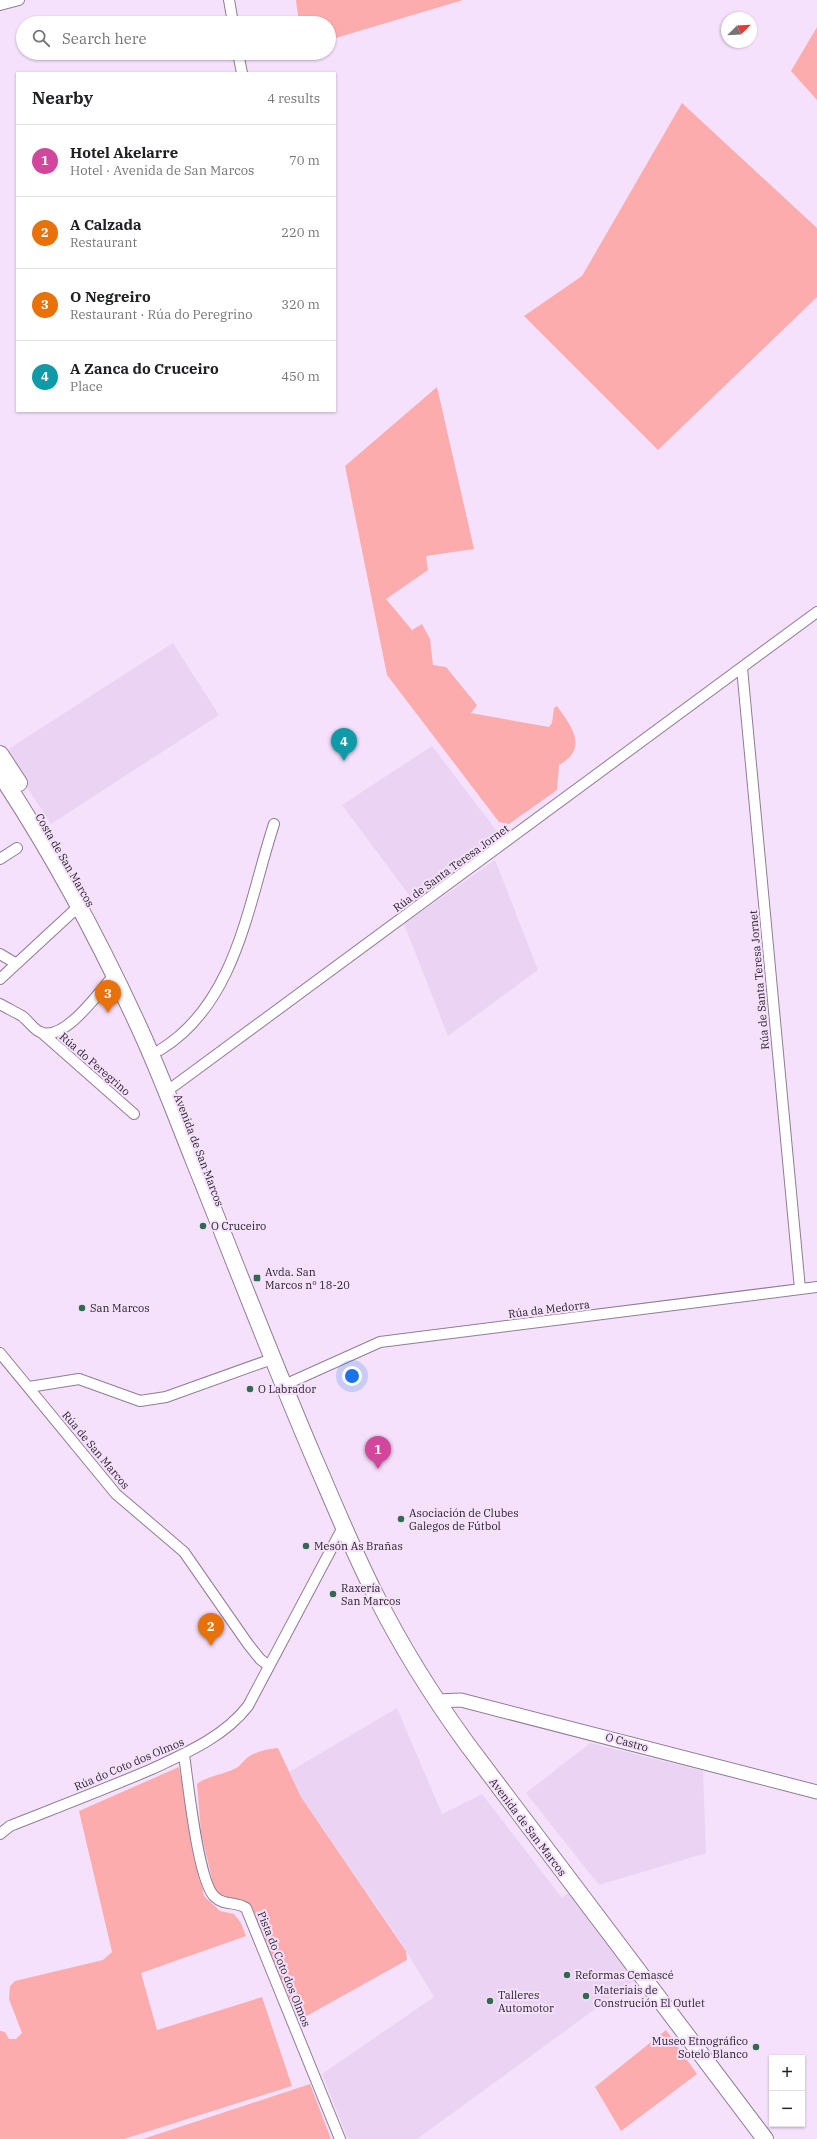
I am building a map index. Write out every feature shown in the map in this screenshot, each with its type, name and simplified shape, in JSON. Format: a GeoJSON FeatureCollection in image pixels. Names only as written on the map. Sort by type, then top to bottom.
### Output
{"type":"FeatureCollection","features":[{"type":"Feature","properties":{"kind":"main road","name":"Costa de San Marcos"},"geometry":{"type":"LineString","coordinates":[[0,754],[58,847],[118,967]]}},
{"type":"Feature","properties":{"kind":"main road","name":"Costa de San Marcos"},"geometry":{"type":"LineString","coordinates":[[0,774],[35,827],[66,881],[74,910],[87,920],[118,967]]}},
{"type":"Feature","properties":{"kind":"main road"},"geometry":{"type":"LineString","coordinates":[[58,847],[66,871],[80,896],[74,910]]}},
{"type":"Feature","properties":{"kind":"main road"},"geometry":{"type":"LineString","coordinates":[[74,910],[87,908],[118,967]]}},
{"type":"Feature","properties":{"kind":"main road","name":"Avenida de San Marcos"},"geometry":{"type":"LineString","coordinates":[[118,967],[160,1050],[291,1382],[320,1461],[328,1492]]}},
{"type":"Feature","properties":{"kind":"main road","name":"Avenida de San Marcos"},"geometry":{"type":"LineString","coordinates":[[118,967],[138,1025],[202,1181],[272,1359],[343,1527],[376,1596],[436,1701],[544,1848],[765,2139]]}},
{"type":"Feature","properties":{"kind":"main road"},"geometry":{"type":"LineString","coordinates":[[138,1025],[150,1039],[167,1080],[174,1086],[173,1094],[195,1152],[202,1181]]}},
{"type":"Feature","properties":{"kind":"main road"},"geometry":{"type":"LineString","coordinates":[[272,1359],[280,1368],[284,1377],[291,1382],[288,1388],[292,1397],[291,1405]]}},
{"type":"Feature","properties":{"kind":"street"},"geometry":{"type":"LineString","coordinates":[[0,4],[19,0]]}},
{"type":"Feature","properties":{"kind":"street"},"geometry":{"type":"LineString","coordinates":[[229,0],[232,16]]}},
{"type":"Feature","properties":{"kind":"street"},"geometry":{"type":"LineString","coordinates":[[239,60],[242,72]]}},
{"type":"Feature","properties":{"kind":"street","name":"Rúa de Santa Teresa Jornet"},"geometry":{"type":"LineString","coordinates":[[174,1086],[817,612]]}},
{"type":"Feature","properties":{"kind":"street","name":"Rúa de Santa Teresa Jornet"},"geometry":{"type":"LineString","coordinates":[[742,668],[800,1289]]}},
{"type":"Feature","properties":{"kind":"street"},"geometry":{"type":"LineString","coordinates":[[160,1050],[178,1039],[200,1017],[221,982],[239,944],[260,866],[274,824]]}},
{"type":"Feature","properties":{"kind":"street"},"geometry":{"type":"LineString","coordinates":[[0,859],[17,848]]}},
{"type":"Feature","properties":{"kind":"street"},"geometry":{"type":"LineString","coordinates":[[0,979],[15,963],[74,910]]}},
{"type":"Feature","properties":{"kind":"street"},"geometry":{"type":"LineString","coordinates":[[0,954],[15,963]]}},
{"type":"Feature","properties":{"kind":"street","name":"Rúa do Peregrino"},"geometry":{"type":"LineString","coordinates":[[40,1032],[50,1034],[65,1028],[118,967]]}},
{"type":"Feature","properties":{"kind":"street","name":"Rúa do Peregrino"},"geometry":{"type":"LineString","coordinates":[[0,1004],[22,1016],[134,1114]]}},
{"type":"Feature","properties":{"kind":"street","name":"Rúa da Medorra"},"geometry":{"type":"LineString","coordinates":[[291,1382],[380,1342],[817,1287]]}},
{"type":"Feature","properties":{"kind":"street","name":"Rúa de San Marcos"},"geometry":{"type":"LineString","coordinates":[[0,1353],[116,1494],[184,1552],[248,1644],[260,1659],[269,1666]]}},
{"type":"Feature","properties":{"kind":"street"},"geometry":{"type":"LineString","coordinates":[[29,1388],[79,1379],[140,1401],[166,1397],[272,1359]]}},
{"type":"Feature","properties":{"kind":"street","name":"Rúa do Coto dos Olmos"},"geometry":{"type":"LineString","coordinates":[[0,1834],[10,1826],[120,1783],[184,1755],[238,1718],[248,1706],[343,1527]]}},
{"type":"Feature","properties":{"kind":"street","name":"O Castro"},"geometry":{"type":"LineString","coordinates":[[436,1701],[461,1700],[817,1792]]}},
{"type":"Feature","properties":{"kind":"street","name":"Pista do Coto dos Olmos"},"geometry":{"type":"LineString","coordinates":[[184,1755],[206,1880],[216,1899],[238,1904],[246,1908],[340,2139]]}},
{"type":"Feature","properties":{"kind":"shaded area"},"geometry":{"type":"Polygon","coordinates":[[[296,0],[463,0],[336,38],[336,16],[298,16],[296,0]]]}},
{"type":"Feature","properties":{"kind":"shaded area"},"geometry":{"type":"Polygon","coordinates":[[[817,27],[817,100],[791,71],[817,27]]]}},
{"type":"Feature","properties":{"kind":"shaded area"},"geometry":{"type":"Polygon","coordinates":[[[682,103],[817,228],[817,297],[658,450],[524,316],[582,276],[682,103]]]}},
{"type":"Feature","properties":{"kind":"shaded area"},"geometry":{"type":"Polygon","coordinates":[[[437,387],[474,549],[426,556],[428,570],[386,599],[412,630],[422,624],[430,639],[433,665],[446,667],[477,705],[471,713],[549,727],[552,723],[554,708],[557,706],[572,729],[576,744],[573,752],[559,765],[557,790],[509,824],[499,822],[387,675],[345,466],[437,387]]]}},
{"type":"Feature","properties":{"kind":"shaded area"},"geometry":{"type":"Polygon","coordinates":[[[173,643],[219,715],[51,824],[4,752],[173,643]]]}},
{"type":"Feature","properties":{"kind":"shaded area"},"geometry":{"type":"Polygon","coordinates":[[[432,746],[499,834],[498,843],[415,903],[342,805],[432,746]]]}},
{"type":"Feature","properties":{"kind":"shaded area"},"geometry":{"type":"Polygon","coordinates":[[[495,860],[538,970],[448,1036],[404,924],[495,860]]]}},
{"type":"Feature","properties":{"kind":"shaded area"},"geometry":{"type":"Polygon","coordinates":[[[397,1708],[442,1814],[482,1794],[562,1898],[570,1892],[635,1980],[417,2139],[348,2139],[322,2074],[434,1997],[399,1939],[301,1797],[289,1772],[397,1708]]]}},
{"type":"Feature","properties":{"kind":"shaded area"},"geometry":{"type":"Polygon","coordinates":[[[590,1743],[703,1771],[706,1853],[599,1885],[526,1793],[590,1743]]]}},
{"type":"Feature","properties":{"kind":"shaded area"},"geometry":{"type":"Polygon","coordinates":[[[278,1748],[301,1797],[406,1951],[407,1960],[303,2018],[297,2013],[279,1977],[254,1918],[215,1892],[201,1832],[197,1784],[205,1779],[236,1768],[255,1753],[278,1748]]]}},
{"type":"Feature","properties":{"kind":"shaded area"},"geometry":{"type":"Polygon","coordinates":[[[179,1767],[204,1896],[220,1911],[234,1914],[241,1923],[246,1936],[141,1973],[157,2030],[262,1997],[292,2086],[124,2139],[0,2139],[0,2031],[5,2032],[9,2039],[16,2039],[22,2033],[9,1999],[10,1986],[15,1981],[103,1960],[112,1952],[79,1811],[179,1767]]]}},
{"type":"Feature","properties":{"kind":"shaded area"},"geometry":{"type":"Polygon","coordinates":[[[666,2030],[697,2074],[621,2131],[595,2087],[666,2030]]]}},
{"type":"Feature","properties":{"kind":"shaded area"},"geometry":{"type":"Polygon","coordinates":[[[310,2084],[331,2139],[143,2139],[310,2084]]]}},
{"type":"Feature","properties":{"kind":"place","name":"A Zanca do Cruceiro"},"geometry":{"type":"Point","coordinates":[344,761]}},
{"type":"Feature","properties":{"kind":"place","name":"O Negreiro"},"geometry":{"type":"Point","coordinates":[108,1013]}},
{"type":"Feature","properties":{"kind":"place","name":"O Cruceiro"},"geometry":{"type":"Point","coordinates":[203,1226]}},
{"type":"Feature","properties":{"kind":"place","name":"Avda. San Marcos nº 18-20"},"geometry":{"type":"Point","coordinates":[257,1278]}},
{"type":"Feature","properties":{"kind":"place","name":"San Marcos"},"geometry":{"type":"Point","coordinates":[82,1308]}},
{"type":"Feature","properties":{"kind":"place","name":"O Labrador"},"geometry":{"type":"Point","coordinates":[250,1389]}},
{"type":"Feature","properties":{"kind":"place","name":"Hotel Akelarre"},"geometry":{"type":"Point","coordinates":[378,1469]}},
{"type":"Feature","properties":{"kind":"place","name":"Asociación de Clubes Galegos de Fútbol"},"geometry":{"type":"Point","coordinates":[401,1519]}},
{"type":"Feature","properties":{"kind":"place","name":"Mesón As Brañas"},"geometry":{"type":"Point","coordinates":[306,1546]}},
{"type":"Feature","properties":{"kind":"place","name":"Raxería San Marcos"},"geometry":{"type":"Point","coordinates":[333,1594]}},
{"type":"Feature","properties":{"kind":"place","name":"A Calzada"},"geometry":{"type":"Point","coordinates":[211,1646]}},
{"type":"Feature","properties":{"kind":"place","name":"Reformas Cemascé"},"geometry":{"type":"Point","coordinates":[567,1975]}},
{"type":"Feature","properties":{"kind":"place","name":"Materiais de Construción El Outlet"},"geometry":{"type":"Point","coordinates":[586,1996]}},
{"type":"Feature","properties":{"kind":"place","name":"Talleres Automotor"},"geometry":{"type":"Point","coordinates":[490,2001]}},
{"type":"Feature","properties":{"kind":"place","name":"Museo Etnográfico Sotelo Blanco"},"geometry":{"type":"Point","coordinates":[756,2047]}}]}
